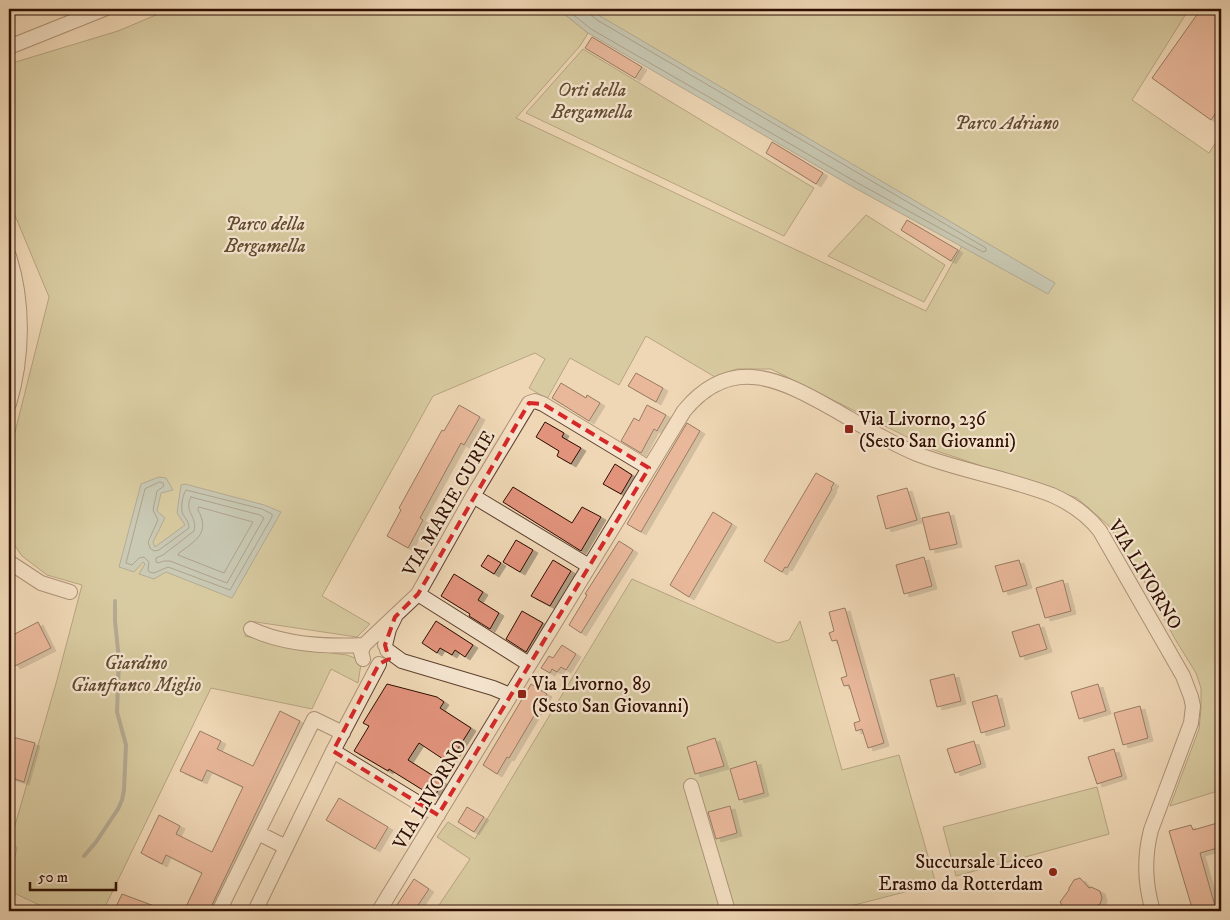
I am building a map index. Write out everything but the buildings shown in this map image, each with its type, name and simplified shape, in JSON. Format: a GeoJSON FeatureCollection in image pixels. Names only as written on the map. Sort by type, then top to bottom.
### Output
{"type":"FeatureCollection","features":[{"type":"Feature","properties":{"kind":"street"},"geometry":{"type":"LineString","coordinates":[[9,47],[104,9]]}},
{"type":"Feature","properties":{"kind":"street"},"geometry":{"type":"LineString","coordinates":[[9,256],[18,304],[20,338],[9,404]]}},
{"type":"Feature","properties":{"kind":"street","name":"VIA LIVORNO"},"geometry":{"type":"LineString","coordinates":[[379,911],[684,411],[700,395],[712,387],[728,380],[744,377],[761,378],[797,388],[887,440],[917,454],[1044,492],[1067,502],[1088,518],[1111,548],[1184,676],[1192,701],[1189,733],[1151,830],[1148,844],[1146,878],[1152,911]]}},
{"type":"Feature","properties":{"kind":"street","name":"VIA MARIE CURIE"},"geometry":{"type":"LineString","coordinates":[[365,643],[418,594],[473,496],[529,403],[535,401],[543,404],[649,468]]}},
{"type":"Feature","properties":{"kind":"street"},"geometry":{"type":"LineString","coordinates":[[473,496],[589,566]]}},
{"type":"Feature","properties":{"kind":"street"},"geometry":{"type":"LineString","coordinates":[[9,562],[41,583],[70,592]]}},
{"type":"Feature","properties":{"kind":"street"},"geometry":{"type":"LineString","coordinates":[[418,594],[529,664]]}},
{"type":"Feature","properties":{"kind":"street","name":"VIA MARIE CURIE"},"geometry":{"type":"LineString","coordinates":[[386,648],[389,630],[395,617]]}},
{"type":"Feature","properties":{"kind":"street"},"geometry":{"type":"LineString","coordinates":[[251,629],[263,634],[316,645],[333,646],[365,643],[375,639],[379,640],[402,661],[493,688],[510,695]]}},
{"type":"Feature","properties":{"kind":"street"},"geometry":{"type":"LineString","coordinates":[[362,695],[364,660],[361,652],[365,643]]}},
{"type":"Feature","properties":{"kind":"street"},"geometry":{"type":"LineString","coordinates":[[333,646],[355,653],[372,665],[402,661]]}},
{"type":"Feature","properties":{"kind":"street"},"geometry":{"type":"LineString","coordinates":[[255,911],[342,733],[362,695],[386,657],[386,648]]}},
{"type":"Feature","properties":{"kind":"street"},"geometry":{"type":"LineString","coordinates":[[219,911],[314,719],[342,733]]}},
{"type":"Feature","properties":{"kind":"street"},"geometry":{"type":"LineString","coordinates":[[333,751],[438,815]]}},
{"type":"Feature","properties":{"kind":"street"},"geometry":{"type":"LineString","coordinates":[[691,786],[728,911]]}},
{"type":"Feature","properties":{"kind":"street"},"geometry":{"type":"LineString","coordinates":[[258,833],[286,847]]}},
{"type":"Feature","properties":{"kind":"highlighted area"},"geometry":{"type":"Polygon","coordinates":[[[529,403],[543,404],[649,468],[438,815],[333,751],[379,664],[389,659],[385,645],[395,617],[418,594],[529,403]]]}},
{"type":"Feature","properties":{"kind":"green space","name":"Parco della Bergamella"},"geometry":{"type":"Polygon","coordinates":[[[170,9],[558,9],[588,33],[580,46],[516,118],[926,311],[969,233],[581,9],[1189,9],[1132,100],[1209,153],[1221,134],[1221,790],[1170,806],[1199,729],[1201,688],[1196,673],[1175,639],[1142,577],[1109,526],[1077,498],[931,449],[771,369],[737,369],[715,377],[646,336],[619,385],[570,358],[547,399],[529,388],[545,359],[535,353],[433,396],[322,596],[370,624],[357,637],[249,621],[245,636],[355,658],[361,664],[358,683],[331,669],[312,709],[211,688],[103,911],[52,911],[14,893],[13,898],[9,897],[9,886],[17,847],[9,846],[57,680],[82,585],[47,575],[22,556],[9,537],[9,456],[49,297],[9,201],[9,64],[118,31],[170,9]]]}},
{"type":"Feature","properties":{"kind":"green space","name":"Orti della Bergamella"},"geometry":{"type":"Polygon","coordinates":[[[583,49],[814,188],[784,236],[526,113],[583,49]]]}},
{"type":"Feature","properties":{"kind":"green space"},"geometry":{"type":"Polygon","coordinates":[[[866,215],[945,265],[924,302],[828,256],[866,215]]]}},
{"type":"Feature","properties":{"kind":"green space"},"geometry":{"type":"Polygon","coordinates":[[[632,579],[778,643],[789,640],[800,621],[842,770],[899,755],[936,884],[831,911],[435,911],[470,859],[437,837],[448,822],[475,839],[632,579]]]}},
{"type":"Feature","properties":{"kind":"green space"},"geometry":{"type":"Polygon","coordinates":[[[1097,787],[1109,834],[956,876],[943,827],[1097,787]]]}},
{"type":"Feature","properties":{"kind":"water"},"geometry":{"type":"Polygon","coordinates":[[[558,9],[591,9],[1055,283],[1048,294],[853,187],[588,33],[558,9]]]}},
{"type":"Feature","properties":{"kind":"water"},"geometry":{"type":"Polygon","coordinates":[[[159,477],[166,478],[173,490],[161,493],[157,511],[165,518],[153,542],[155,547],[185,525],[177,513],[181,485],[185,484],[264,505],[281,512],[232,598],[166,572],[154,579],[139,574],[145,564],[143,562],[134,572],[119,567],[141,484],[159,477]]]}},
{"type":"Feature","properties":{"kind":"waterway"},"geometry":{"type":"LineString","coordinates":[[84,856],[96,842],[118,809],[124,790],[126,745],[117,712],[119,660],[115,601]]}},
{"type":"Feature","properties":{"kind":"place","name":"Via Livorno, 236 (Sesto San Giovanni)"},"geometry":{"type":"Point","coordinates":[849,429]}},
{"type":"Feature","properties":{"kind":"place","name":"Via Livorno, 89 (Sesto San Giovanni)"},"geometry":{"type":"Point","coordinates":[522,694]}},
{"type":"Feature","properties":{"kind":"place","name":"Succursale Liceo Erasmo da Rotterdam"},"geometry":{"type":"Point","coordinates":[1053,872]}},
{"type":"Feature","properties":{"kind":"park label","name":"Parco Adriano"},"geometry":{"type":"Point","coordinates":[1007,122]}},
{"type":"Feature","properties":{"kind":"park label","name":"Giardino Gianfranco Miglio"},"geometry":{"type":"Point","coordinates":[136,673]}}]}
